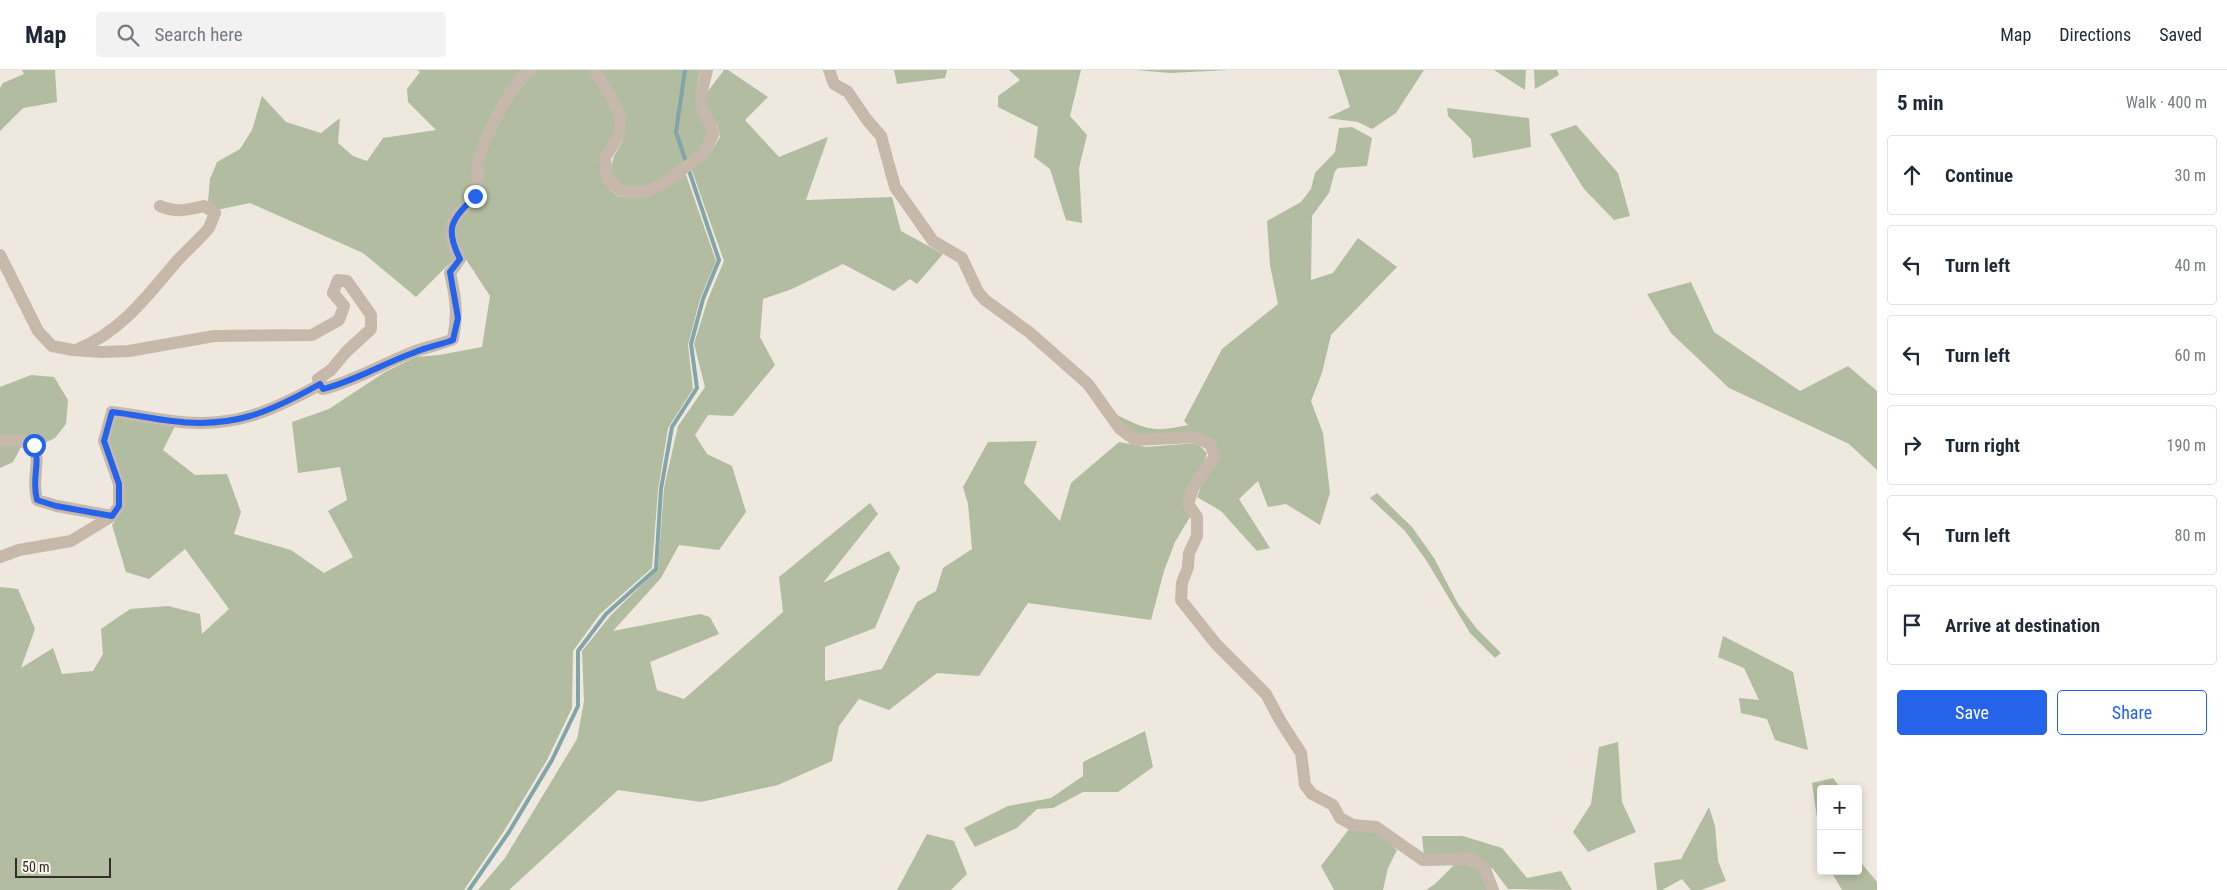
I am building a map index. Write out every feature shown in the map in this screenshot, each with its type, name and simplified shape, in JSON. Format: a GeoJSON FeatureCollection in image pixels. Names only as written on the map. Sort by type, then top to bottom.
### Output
{"type":"FeatureCollection","features":[{"type":"Feature","properties":{"kind":"street"},"geometry":{"type":"LineString","coordinates":[[0,255],[38,331],[52,346],[73,350],[129,351],[214,336],[312,335],[338,320],[344,306],[333,292],[338,280],[347,281],[371,314],[371,329],[346,352],[332,370],[318,379],[323,389],[347,383],[415,352],[434,348],[453,340],[458,318],[450,272],[460,259],[452,242],[451,226],[461,210],[475,196],[478,162],[487,135],[509,96],[525,73],[531,70]]}},
{"type":"Feature","properties":{"kind":"street"},"geometry":{"type":"LineString","coordinates":[[594,70],[620,116],[620,133],[605,158],[607,178],[622,192],[646,192],[663,184],[703,154],[713,136],[711,125],[703,112],[701,95],[707,70]]}},
{"type":"Feature","properties":{"kind":"street"},"geometry":{"type":"LineString","coordinates":[[829,70],[834,84],[848,92],[880,136],[895,187],[933,241],[962,258],[978,292],[985,300],[1029,332],[1088,384],[1120,429],[1136,440],[1195,437],[1210,444],[1215,456],[1193,488],[1188,504],[1197,517],[1197,536],[1190,552],[1188,567],[1182,583],[1181,600],[1216,644],[1266,694],[1301,753],[1305,785],[1312,794],[1333,805],[1340,818],[1352,826],[1376,827],[1423,860],[1472,859],[1484,867],[1493,890]]}},
{"type":"Feature","properties":{"kind":"street"},"geometry":{"type":"LineString","coordinates":[[73,350],[92,343],[112,332],[138,307],[209,228],[215,213],[204,206],[188,210],[171,211],[160,206]]}},
{"type":"Feature","properties":{"kind":"street"},"geometry":{"type":"LineString","coordinates":[[0,557],[19,550],[72,541],[112,516],[119,506],[119,484],[104,441],[112,412],[173,421],[212,423],[242,419],[274,409],[320,384]]}},
{"type":"Feature","properties":{"kind":"street"},"geometry":{"type":"LineString","coordinates":[[0,440],[20,441],[34,445],[38,456],[33,487],[37,500],[56,506],[112,516]]}},
{"type":"Feature","properties":{"kind":"green space"},"geometry":{"type":"Polygon","coordinates":[[[22,70],[55,70],[57,102],[23,108],[0,131],[0,88],[3,83],[24,74],[22,70]]]}},
{"type":"Feature","properties":{"kind":"green space"},"geometry":{"type":"Polygon","coordinates":[[[417,70],[524,70],[492,118],[473,194],[456,210],[455,258],[416,297],[363,253],[250,203],[217,210],[208,201],[210,179],[217,162],[240,149],[252,130],[262,96],[286,122],[321,133],[340,118],[338,143],[353,156],[367,161],[383,138],[436,130],[408,102],[407,89],[420,72],[417,70]]]}},
{"type":"Feature","properties":{"kind":"green space"},"geometry":{"type":"Polygon","coordinates":[[[536,70],[590,70],[617,117],[604,183],[618,197],[646,197],[685,172],[716,261],[700,299],[688,345],[693,389],[668,428],[658,490],[652,568],[600,614],[573,651],[572,708],[547,760],[504,831],[464,890],[0,890],[0,587],[18,589],[35,629],[21,668],[53,648],[62,674],[93,671],[103,654],[101,629],[130,609],[168,606],[200,614],[202,634],[229,609],[185,549],[149,579],[126,572],[112,525],[122,512],[125,492],[108,441],[114,415],[176,424],[163,450],[195,475],[227,474],[241,512],[234,534],[291,550],[324,573],[353,557],[328,511],[347,500],[340,467],[298,473],[292,422],[329,409],[385,372],[416,357],[482,347],[490,296],[454,241],[453,228],[463,214],[480,164],[511,99],[536,70]]]}},
{"type":"Feature","properties":{"kind":"green space"},"geometry":{"type":"Polygon","coordinates":[[[597,70],[701,70],[698,79],[697,95],[709,131],[704,147],[667,177],[646,187],[632,190],[617,184],[610,171],[614,156],[623,140],[624,127],[597,70]]]}},
{"type":"Feature","properties":{"kind":"green space"},"geometry":{"type":"Polygon","coordinates":[[[724,70],[728,70],[768,97],[745,120],[779,157],[828,137],[806,200],[892,197],[901,231],[943,254],[917,284],[910,279],[894,291],[843,264],[792,289],[763,299],[760,337],[775,365],[733,416],[708,415],[695,435],[707,454],[732,466],[746,512],[719,550],[679,545],[661,578],[613,631],[700,614],[710,617],[719,634],[650,662],[657,690],[684,699],[783,612],[779,577],[870,503],[878,514],[823,583],[889,551],[900,568],[875,628],[825,647],[825,681],[882,669],[917,602],[936,591],[943,568],[972,549],[968,504],[963,487],[988,442],[1037,441],[1024,483],[1060,521],[1071,483],[1119,442],[1146,447],[1197,443],[1207,453],[1190,517],[1175,542],[1164,571],[1151,620],[1028,603],[979,676],[937,673],[889,710],[859,699],[839,726],[832,761],[778,785],[701,802],[618,790],[509,890],[478,890],[505,858],[577,739],[584,701],[582,651],[611,615],[658,569],[664,488],[678,426],[705,387],[694,344],[708,299],[724,261],[691,168],[707,158],[720,137],[717,124],[707,112],[705,95],[724,70]]]}},
{"type":"Feature","properties":{"kind":"green space"},"geometry":{"type":"Polygon","coordinates":[[[894,70],[947,70],[945,78],[897,84],[894,70]]]}},
{"type":"Feature","properties":{"kind":"green space"},"geometry":{"type":"Polygon","coordinates":[[[1009,70],[1081,70],[1070,116],[1087,135],[1079,168],[1082,223],[1066,220],[1050,169],[1034,157],[1038,127],[998,107],[998,96],[1020,80],[1009,70]]]}},
{"type":"Feature","properties":{"kind":"green space"},"geometry":{"type":"Polygon","coordinates":[[[1136,70],[1228,70],[1170,73],[1136,70]]]}},
{"type":"Feature","properties":{"kind":"green space"},"geometry":{"type":"Polygon","coordinates":[[[1338,70],[1424,70],[1396,113],[1372,129],[1358,122],[1327,118],[1350,107],[1338,70]]]}},
{"type":"Feature","properties":{"kind":"green space"},"geometry":{"type":"Polygon","coordinates":[[[1494,70],[1526,70],[1525,90],[1494,70]]]}},
{"type":"Feature","properties":{"kind":"green space"},"geometry":{"type":"Polygon","coordinates":[[[1534,70],[1557,70],[1559,75],[1535,89],[1534,70]]]}},
{"type":"Feature","properties":{"kind":"green space"},"geometry":{"type":"Polygon","coordinates":[[[1447,108],[1529,118],[1531,147],[1473,158],[1471,139],[1448,116],[1447,108]]]}},
{"type":"Feature","properties":{"kind":"green space"},"geometry":{"type":"Polygon","coordinates":[[[1576,125],[1618,173],[1630,216],[1614,220],[1584,189],[1550,134],[1576,125]]]}},
{"type":"Feature","properties":{"kind":"green space"},"geometry":{"type":"Polygon","coordinates":[[[1352,127],[1372,138],[1367,166],[1338,168],[1335,171],[1329,193],[1312,216],[1311,280],[1333,273],[1358,238],[1397,267],[1331,335],[1322,373],[1311,401],[1323,433],[1330,493],[1320,525],[1286,504],[1268,507],[1258,481],[1239,499],[1270,548],[1257,551],[1221,511],[1197,497],[1204,479],[1213,442],[1136,437],[1111,412],[1148,428],[1164,429],[1188,425],[1184,421],[1222,349],[1278,304],[1270,265],[1267,221],[1301,202],[1311,189],[1315,173],[1335,152],[1339,128],[1352,127]]]}},
{"type":"Feature","properties":{"kind":"green space"},"geometry":{"type":"Polygon","coordinates":[[[1691,282],[1714,332],[1800,391],[1848,366],[1877,391],[1877,470],[1849,444],[1729,388],[1671,333],[1647,294],[1691,282]]]}},
{"type":"Feature","properties":{"kind":"green space"},"geometry":{"type":"Polygon","coordinates":[[[31,375],[54,377],[68,400],[66,424],[55,438],[38,446],[0,437],[0,387],[31,375]]]}},
{"type":"Feature","properties":{"kind":"green space"},"geometry":{"type":"Polygon","coordinates":[[[0,442],[22,445],[13,462],[0,468],[0,442]]]}},
{"type":"Feature","properties":{"kind":"green space"},"geometry":{"type":"Polygon","coordinates":[[[1377,493],[1412,527],[1434,558],[1458,604],[1477,629],[1501,653],[1495,658],[1470,633],[1426,560],[1405,531],[1370,498],[1377,493]]]}},
{"type":"Feature","properties":{"kind":"green space"},"geometry":{"type":"Polygon","coordinates":[[[1723,636],[1793,672],[1808,750],[1775,740],[1767,719],[1741,713],[1739,698],[1759,700],[1744,668],[1718,657],[1723,636]]]}},
{"type":"Feature","properties":{"kind":"green space"},"geometry":{"type":"Polygon","coordinates":[[[1145,731],[1153,767],[1118,792],[1083,792],[1053,808],[1037,809],[1017,828],[975,847],[964,828],[1008,806],[1051,798],[1083,776],[1083,762],[1145,731]]]}},
{"type":"Feature","properties":{"kind":"green space"},"geometry":{"type":"Polygon","coordinates":[[[1618,742],[1622,802],[1636,832],[1588,852],[1573,832],[1591,804],[1599,747],[1618,742]]]}},
{"type":"Feature","properties":{"kind":"green space"},"geometry":{"type":"Polygon","coordinates":[[[1833,778],[1838,785],[1817,785],[1817,818],[1812,783],[1833,778]]]}},
{"type":"Feature","properties":{"kind":"green space"},"geometry":{"type":"Polygon","coordinates":[[[1709,807],[1715,826],[1718,861],[1726,881],[1701,890],[1691,890],[1682,879],[1662,890],[1657,890],[1654,863],[1681,859],[1709,807]]]}},
{"type":"Feature","properties":{"kind":"green space"},"geometry":{"type":"Polygon","coordinates":[[[1349,829],[1378,833],[1397,850],[1388,868],[1383,890],[1334,890],[1321,866],[1349,829]]]}},
{"type":"Feature","properties":{"kind":"green space"},"geometry":{"type":"Polygon","coordinates":[[[927,834],[954,841],[967,874],[951,890],[897,890],[927,834]]]}},
{"type":"Feature","properties":{"kind":"green space"},"geometry":{"type":"Polygon","coordinates":[[[1422,836],[1463,836],[1502,848],[1527,878],[1561,871],[1572,890],[1508,889],[1493,869],[1475,858],[1424,856],[1422,836]]]}},
{"type":"Feature","properties":{"kind":"green space"},"geometry":{"type":"Polygon","coordinates":[[[1455,864],[1469,865],[1478,869],[1490,890],[1426,890],[1435,884],[1455,864]]]}},
{"type":"Feature","properties":{"kind":"green space"},"geometry":{"type":"Polygon","coordinates":[[[1862,864],[1877,882],[1877,890],[1842,890],[1833,875],[1862,875],[1862,864]]]}},
{"type":"Feature","properties":{"kind":"waterway"},"geometry":{"type":"LineString","coordinates":[[469,890],[509,832],[552,760],[578,706],[578,651],[606,614],[656,569],[661,489],[672,427],[697,388],[691,344],[703,299],[719,260],[676,132],[685,70]]}},
{"type":"Feature","properties":{"kind":"route"},"geometry":{"type":"LineString","coordinates":[[34,445],[38,456],[33,487],[37,500],[56,506],[112,516],[119,506],[119,484],[104,441],[112,412],[173,421],[212,423],[242,419],[274,409],[320,384],[323,389],[347,383],[389,362],[453,340],[458,318],[450,272],[460,259],[452,242],[451,226],[461,210],[475,196]]}}]}
